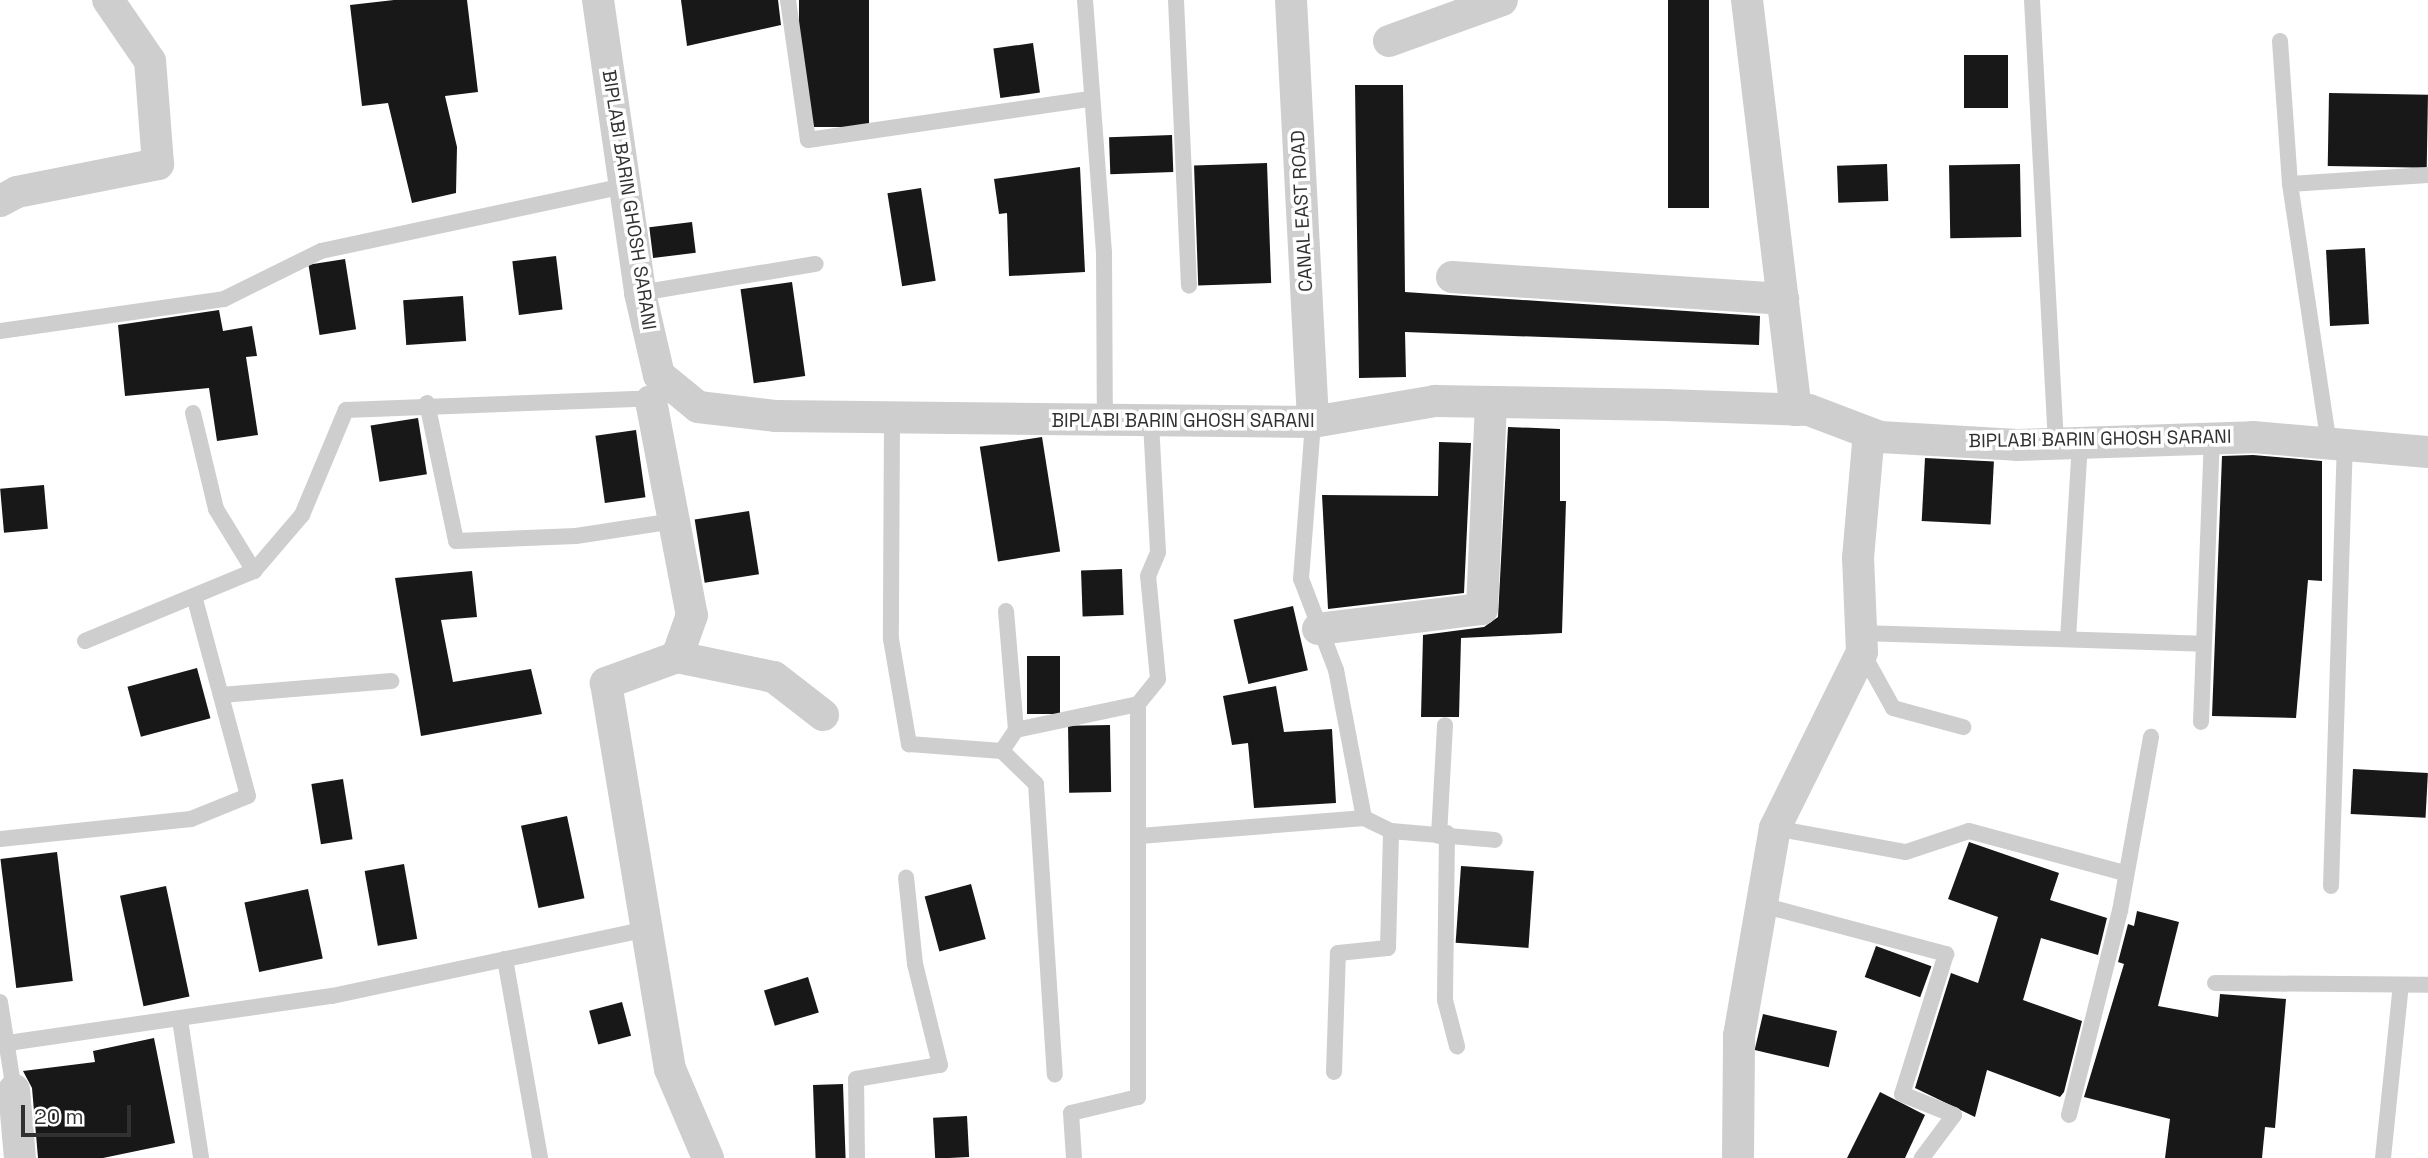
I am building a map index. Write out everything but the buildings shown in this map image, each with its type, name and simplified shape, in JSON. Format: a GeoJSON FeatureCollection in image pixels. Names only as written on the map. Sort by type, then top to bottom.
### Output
{"type":"FeatureCollection","features":[{"type":"Feature","properties":{"kind":"street"},"geometry":{"type":"LineString","coordinates":[[0,201],[158,164],[150,61],[108,0]]}},
{"type":"Feature","properties":{"kind":"street","name":"BIPLABI BARIN GHOSH SARANI"},"geometry":{"type":"LineString","coordinates":[[597,0],[628,186],[640,293],[662,393],[698,407],[892,418],[1105,422],[1312,422],[1435,401],[1796,410],[1869,433],[2068,443],[2212,438],[2428,452]]}},
{"type":"Feature","properties":{"kind":"street","name":"CANAL EAST ROAD"},"geometry":{"type":"LineString","coordinates":[[1292,0],[1312,422]]}},
{"type":"Feature","properties":{"kind":"street"},"geometry":{"type":"LineString","coordinates":[[1389,41],[1502,0]]}},
{"type":"Feature","properties":{"kind":"street"},"geometry":{"type":"LineString","coordinates":[[1747,0],[1796,410]]}},
{"type":"Feature","properties":{"kind":"street"},"geometry":{"type":"LineString","coordinates":[[1452,277],[1783,299]]}},
{"type":"Feature","properties":{"kind":"street"},"geometry":{"type":"LineString","coordinates":[[662,393],[674,521],[692,615],[677,657]]}},
{"type":"Feature","properties":{"kind":"street"},"geometry":{"type":"LineString","coordinates":[[1318,629],[1482,609],[1492,404]]}},
{"type":"Feature","properties":{"kind":"street"},"geometry":{"type":"LineString","coordinates":[[1738,1158],[1740,1036],[1758,904],[1776,828],[1862,642],[1858,558],[1869,433]]}},
{"type":"Feature","properties":{"kind":"street"},"geometry":{"type":"LineString","coordinates":[[708,1158],[670,1069],[647,960],[648,929],[606,683],[677,657],[741,665],[774,677],[823,715]]}},
{"type":"Feature","properties":{"kind":"street"},"geometry":{"type":"LineString","coordinates":[[7,1090],[20,1158]]}},
{"type":"Feature","properties":{"kind":"lane"},"geometry":{"type":"LineString","coordinates":[[788,0],[808,140],[1088,99]]}},
{"type":"Feature","properties":{"kind":"lane"},"geometry":{"type":"LineString","coordinates":[[1085,0],[1088,99],[1104,252],[1105,422]]}},
{"type":"Feature","properties":{"kind":"lane"},"geometry":{"type":"LineString","coordinates":[[1176,0],[1189,286]]}},
{"type":"Feature","properties":{"kind":"lane"},"geometry":{"type":"LineString","coordinates":[[2032,0],[2068,443],[2068,639]]}},
{"type":"Feature","properties":{"kind":"lane"},"geometry":{"type":"LineString","coordinates":[[2280,41],[2290,184],[2337,445],[2331,886]]}},
{"type":"Feature","properties":{"kind":"lane"},"geometry":{"type":"LineString","coordinates":[[2290,184],[2428,175]]}},
{"type":"Feature","properties":{"kind":"lane"},"geometry":{"type":"LineString","coordinates":[[0,331],[224,299],[321,251],[628,186]]}},
{"type":"Feature","properties":{"kind":"lane"},"geometry":{"type":"LineString","coordinates":[[640,293],[816,264]]}},
{"type":"Feature","properties":{"kind":"lane"},"geometry":{"type":"LineString","coordinates":[[85,641],[254,571],[302,515],[346,410],[427,403],[662,393]]}},
{"type":"Feature","properties":{"kind":"lane"},"geometry":{"type":"LineString","coordinates":[[427,403],[456,541],[576,536],[674,521]]}},
{"type":"Feature","properties":{"kind":"lane"},"geometry":{"type":"LineString","coordinates":[[193,413],[216,509],[254,571]]}},
{"type":"Feature","properties":{"kind":"lane"},"geometry":{"type":"LineString","coordinates":[[892,418],[891,639],[909,744],[1002,751],[1036,784],[1055,1074]]}},
{"type":"Feature","properties":{"kind":"lane"},"geometry":{"type":"LineString","coordinates":[[1016,730],[1138,704],[1158,679],[1147,576],[1158,552],[1150,422]]}},
{"type":"Feature","properties":{"kind":"lane"},"geometry":{"type":"LineString","coordinates":[[1312,422],[1301,579],[1336,670],[1364,818]]}},
{"type":"Feature","properties":{"kind":"lane"},"geometry":{"type":"LineString","coordinates":[[2201,722],[2212,438]]}},
{"type":"Feature","properties":{"kind":"lane"},"geometry":{"type":"LineString","coordinates":[[0,839],[191,819],[248,796],[194,596]]}},
{"type":"Feature","properties":{"kind":"lane"},"geometry":{"type":"LineString","coordinates":[[1002,751],[1016,730],[1006,611]]}},
{"type":"Feature","properties":{"kind":"lane"},"geometry":{"type":"LineString","coordinates":[[1963,727],[1893,708],[1862,642],[2068,639],[2203,644]]}},
{"type":"Feature","properties":{"kind":"lane"},"geometry":{"type":"LineString","coordinates":[[220,695],[391,681]]}},
{"type":"Feature","properties":{"kind":"lane"},"geometry":{"type":"LineString","coordinates":[[1074,1158],[1071,1113],[1138,1097],[1138,704]]}},
{"type":"Feature","properties":{"kind":"lane"},"geometry":{"type":"LineString","coordinates":[[1445,725],[1443,834],[1446,1000],[1457,1045]]}},
{"type":"Feature","properties":{"kind":"lane"},"geometry":{"type":"LineString","coordinates":[[2069,1115],[2125,873],[2151,737]]}},
{"type":"Feature","properties":{"kind":"lane"},"geometry":{"type":"LineString","coordinates":[[1140,836],[1364,818],[1391,831],[1495,840]]}},
{"type":"Feature","properties":{"kind":"lane"},"geometry":{"type":"LineString","coordinates":[[1776,828],[1906,852],[1969,831],[2125,873]]}},
{"type":"Feature","properties":{"kind":"lane"},"geometry":{"type":"LineString","coordinates":[[1334,1072],[1338,953],[1388,948],[1391,831]]}},
{"type":"Feature","properties":{"kind":"lane"},"geometry":{"type":"LineString","coordinates":[[857,1158],[856,1079],[940,1065],[915,964],[906,877]]}},
{"type":"Feature","properties":{"kind":"lane"},"geometry":{"type":"LineString","coordinates":[[1758,904],[1946,954],[1902,1094],[1954,1115],[1922,1158]]}},
{"type":"Feature","properties":{"kind":"lane"},"geometry":{"type":"LineString","coordinates":[[8,1044],[180,1020],[505,959],[648,929]]}},
{"type":"Feature","properties":{"kind":"lane"},"geometry":{"type":"LineString","coordinates":[[505,959],[540,1158]]}},
{"type":"Feature","properties":{"kind":"lane"},"geometry":{"type":"LineString","coordinates":[[2216,983],[2428,985]]}},
{"type":"Feature","properties":{"kind":"lane"},"geometry":{"type":"LineString","coordinates":[[2383,1158],[2401,985]]}},
{"type":"Feature","properties":{"kind":"lane"},"geometry":{"type":"LineString","coordinates":[[0,1002],[8,1044],[7,1090]]}},
{"type":"Feature","properties":{"kind":"lane"},"geometry":{"type":"LineString","coordinates":[[180,1020],[201,1158]]}}]}
